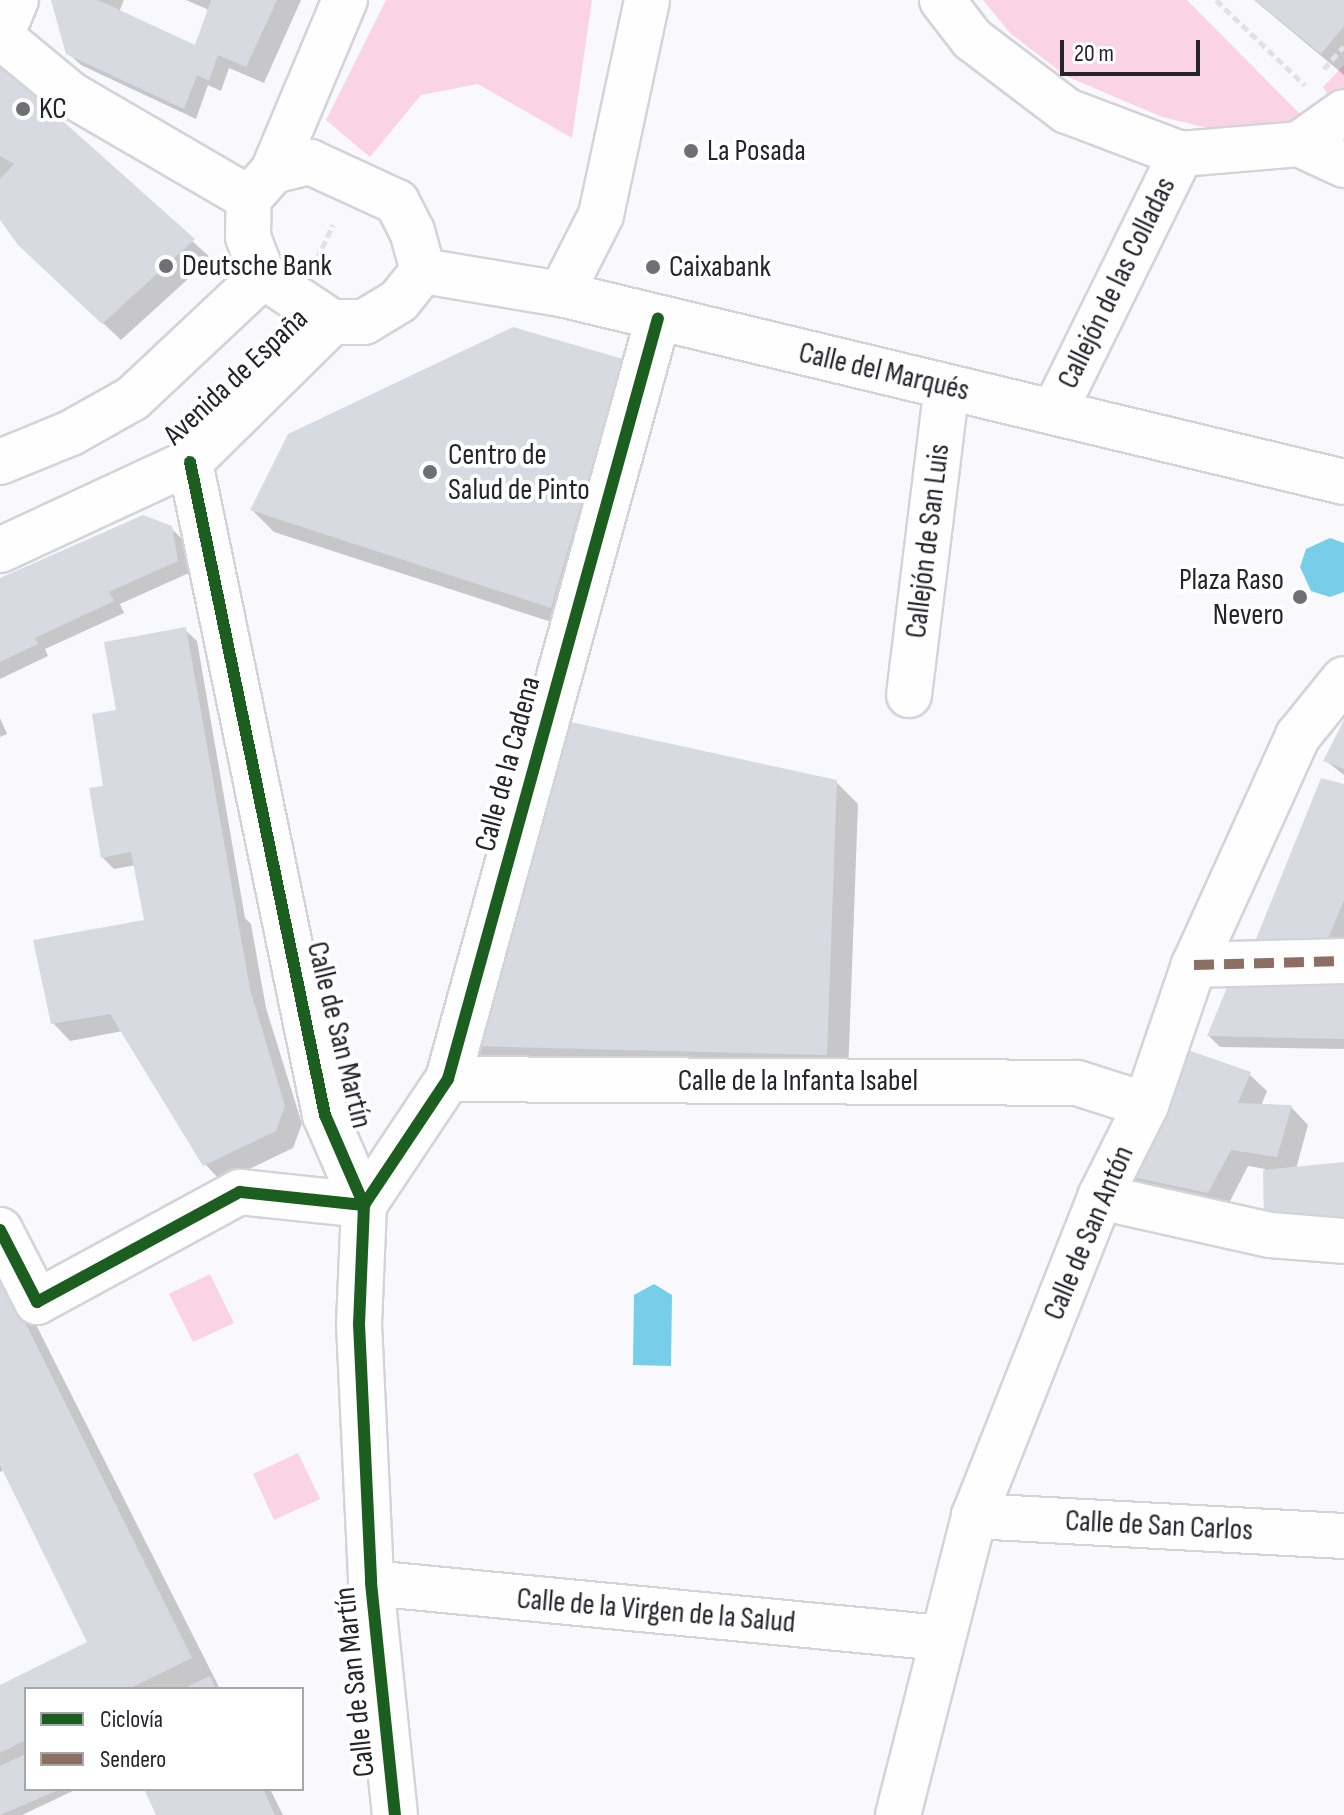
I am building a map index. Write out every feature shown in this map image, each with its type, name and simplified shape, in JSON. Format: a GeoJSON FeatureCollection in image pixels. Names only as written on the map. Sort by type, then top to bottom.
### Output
{"type":"FeatureCollection","features":[{"type":"Feature","properties":{"kind":"street"},"geometry":{"type":"LineString","coordinates":[[16,0],[0,37],[70,94],[261,184],[310,162],[397,202],[412,231],[423,271],[399,301],[364,322],[332,322],[263,276],[248,237],[261,184],[345,0]]}},
{"type":"Feature","properties":{"kind":"street"},"geometry":{"type":"LineString","coordinates":[[561,294],[601,215],[647,0]]}},
{"type":"Feature","properties":{"kind":"street"},"geometry":{"type":"LineString","coordinates":[[942,0],[972,39],[1067,111],[1181,154],[1325,126],[1344,165]]}},
{"type":"Feature","properties":{"kind":"street","name":"Callejón de las Colladas"},"geometry":{"type":"LineString","coordinates":[[1054,412],[1181,154]]}},
{"type":"Feature","properties":{"kind":"street","name":"Calle del Marqués"},"geometry":{"type":"LineString","coordinates":[[423,271],[561,294],[1344,482]]}},
{"type":"Feature","properties":{"kind":"street","name":"Avenida de España"},"geometry":{"type":"LineString","coordinates":[[0,462],[71,433],[133,398],[263,276]]}},
{"type":"Feature","properties":{"kind":"street","name":"Calle de la Cadena"},"geometry":{"type":"LineString","coordinates":[[364,1205],[448,1079],[658,318]]}},
{"type":"Feature","properties":{"kind":"street","name":"Avenida de España"},"geometry":{"type":"LineString","coordinates":[[0,550],[190,462],[332,322]]}},
{"type":"Feature","properties":{"kind":"street","name":"Callejón de San Luis"},"geometry":{"type":"LineString","coordinates":[[909,695],[947,387]]}},
{"type":"Feature","properties":{"kind":"street","name":"Calle de San Martín"},"geometry":{"type":"LineString","coordinates":[[190,462],[325,1115],[364,1205],[359,1324],[371,1583],[395,1815]]}},
{"type":"Feature","properties":{"kind":"street","name":"Calle de San Antón"},"geometry":{"type":"LineString","coordinates":[[898,1815],[974,1516],[1100,1197],[1146,1105],[1194,965],[1298,736],[1344,679]]}},
{"type":"Feature","properties":{"kind":"street"},"geometry":{"type":"LineString","coordinates":[[1194,965],[1344,961]]}},
{"type":"Feature","properties":{"kind":"street","name":"Calle de la Infanta Isabel"},"geometry":{"type":"LineString","coordinates":[[448,1079],[1077,1083],[1146,1105]]}},
{"type":"Feature","properties":{"kind":"street"},"geometry":{"type":"LineString","coordinates":[[0,1230],[37,1302],[240,1192],[364,1205]]}},
{"type":"Feature","properties":{"kind":"street"},"geometry":{"type":"LineString","coordinates":[[1100,1197],[1270,1235],[1344,1241]]}},
{"type":"Feature","properties":{"kind":"street","name":"Calle de San Carlos"},"geometry":{"type":"LineString","coordinates":[[974,1516],[1344,1536]]}},
{"type":"Feature","properties":{"kind":"street","name":"Calle de la Virgen de la Salud"},"geometry":{"type":"LineString","coordinates":[[371,1583],[941,1638]]}},
{"type":"Feature","properties":{"kind":"path"},"geometry":{"type":"LineString","coordinates":[[1216,0],[1306,86],[1325,126]]}},
{"type":"Feature","properties":{"kind":"shaded area"},"geometry":{"type":"Polygon","coordinates":[[[386,0],[592,0],[572,138],[478,84],[421,95],[370,157],[326,120],[386,0]]]}},
{"type":"Feature","properties":{"kind":"shaded area"},"geometry":{"type":"Polygon","coordinates":[[[983,0],[1187,0],[1301,115],[1281,124],[1220,131],[1162,117],[1066,76],[1011,34],[983,0]]]}},
{"type":"Feature","properties":{"kind":"shaded area"},"geometry":{"type":"Polygon","coordinates":[[[1344,65],[1344,93],[1333,104],[1323,87],[1344,65]]]}},
{"type":"Feature","properties":{"kind":"shaded area"},"geometry":{"type":"Polygon","coordinates":[[[210,1274],[234,1323],[193,1342],[169,1294],[210,1274]]]}},
{"type":"Feature","properties":{"kind":"shaded area"},"geometry":{"type":"Polygon","coordinates":[[[298,1453],[320,1499],[274,1520],[253,1474],[298,1453]]]}},
{"type":"Feature","properties":{"kind":"water"},"geometry":{"type":"Polygon","coordinates":[[[1330,538],[1344,543],[1344,592],[1330,597],[1311,591],[1300,567],[1306,549],[1330,538]]]}},
{"type":"Feature","properties":{"kind":"water"},"geometry":{"type":"Polygon","coordinates":[[[654,1284],[672,1295],[671,1366],[633,1365],[634,1295],[654,1284]]]}},
{"type":"Feature","properties":{"kind":"building"},"geometry":{"type":"Polygon","coordinates":[[[51,0],[98,0],[195,45],[211,0],[277,0],[246,67],[218,55],[209,81],[197,75],[184,109],[66,54],[51,0]]]}},
{"type":"Feature","properties":{"kind":"building"},"geometry":{"type":"Polygon","coordinates":[[[1255,0],[1344,0],[1344,26],[1321,54],[1255,0]]]}},
{"type":"Feature","properties":{"kind":"building"},"geometry":{"type":"Polygon","coordinates":[[[0,65],[195,239],[102,324],[18,245],[0,220],[0,179],[14,164],[0,156],[0,65]]]}},
{"type":"Feature","properties":{"kind":"building","name":"Centro de Salud de Pinto"},"geometry":{"type":"Polygon","coordinates":[[[513,327],[623,359],[551,608],[250,510],[288,434],[513,327]]]}},
{"type":"Feature","properties":{"kind":"building"},"geometry":{"type":"Polygon","coordinates":[[[143,515],[172,526],[178,561],[109,592],[114,601],[35,638],[38,644],[0,662],[0,578],[143,515]]]}},
{"type":"Feature","properties":{"kind":"building"},"geometry":{"type":"Polygon","coordinates":[[[186,627],[250,989],[285,1106],[276,1131],[203,1166],[110,1014],[51,1024],[33,940],[144,920],[131,852],[101,858],[89,788],[103,786],[92,714],[116,710],[104,642],[186,627]]]}},
{"type":"Feature","properties":{"kind":"building"},"geometry":{"type":"Polygon","coordinates":[[[557,719],[837,780],[827,1055],[465,1046],[557,719]]]}},
{"type":"Feature","properties":{"kind":"building"},"geometry":{"type":"Polygon","coordinates":[[[1344,720],[1344,769],[1323,761],[1344,720]]]}},
{"type":"Feature","properties":{"kind":"building"},"geometry":{"type":"Polygon","coordinates":[[[1321,778],[1344,784],[1344,900],[1323,951],[1252,949],[1321,778]]]}},
{"type":"Feature","properties":{"kind":"building"},"geometry":{"type":"Polygon","coordinates":[[[1230,980],[1344,980],[1344,1039],[1207,1036],[1230,980]]]}},
{"type":"Feature","properties":{"kind":"building"},"geometry":{"type":"Polygon","coordinates":[[[1185,1049],[1251,1072],[1238,1103],[1292,1105],[1277,1157],[1231,1150],[1208,1193],[1128,1176],[1185,1049]]]}},
{"type":"Feature","properties":{"kind":"building"},"geometry":{"type":"Polygon","coordinates":[[[1344,1162],[1344,1224],[1264,1222],[1263,1170],[1344,1162]]]}},
{"type":"Feature","properties":{"kind":"building"},"geometry":{"type":"Polygon","coordinates":[[[0,1272],[192,1658],[132,1687],[24,1687],[24,1741],[0,1753],[0,1685],[87,1642],[0,1465],[0,1272]]]}},
{"type":"Feature","properties":{"kind":"building"},"geometry":{"type":"Polygon","coordinates":[[[210,1676],[215,1687],[187,1687],[210,1676]]]}},
{"type":"Feature","properties":{"kind":"building"},"geometry":{"type":"Polygon","coordinates":[[[24,1755],[24,1791],[56,1791],[0,1815],[0,1766],[24,1755]]]}},
{"type":"Feature","properties":{"kind":"building"},"geometry":{"type":"Polygon","coordinates":[[[145,1791],[264,1791],[275,1815],[156,1815],[145,1791]]]}},
{"type":"Feature","properties":{"kind":"marked path"},"geometry":{"type":"LineString","coordinates":[[1194,965],[1344,961]]}},
{"type":"Feature","properties":{"kind":"cycle path"},"geometry":{"type":"LineString","coordinates":[[0,1230],[37,1302],[240,1192],[364,1205],[448,1079],[658,318]]}},
{"type":"Feature","properties":{"kind":"cycle path"},"geometry":{"type":"LineString","coordinates":[[190,462],[325,1115],[364,1205],[359,1324],[371,1583],[395,1815]]}},
{"type":"Feature","properties":{"kind":"place","name":"KC"},"geometry":{"type":"Point","coordinates":[23,109]}},
{"type":"Feature","properties":{"kind":"place","name":"La Posada"},"geometry":{"type":"Point","coordinates":[691,151]}},
{"type":"Feature","properties":{"kind":"place","name":"Deutsche Bank"},"geometry":{"type":"Point","coordinates":[166,266]}},
{"type":"Feature","properties":{"kind":"place","name":"Caixabank"},"geometry":{"type":"Point","coordinates":[653,267]}},
{"type":"Feature","properties":{"kind":"place","name":"Centro de Salud de Pinto"},"geometry":{"type":"Point","coordinates":[430,472]}},
{"type":"Feature","properties":{"kind":"place","name":"Plaza Raso Nevero"},"geometry":{"type":"Point","coordinates":[1300,597]}}]}
